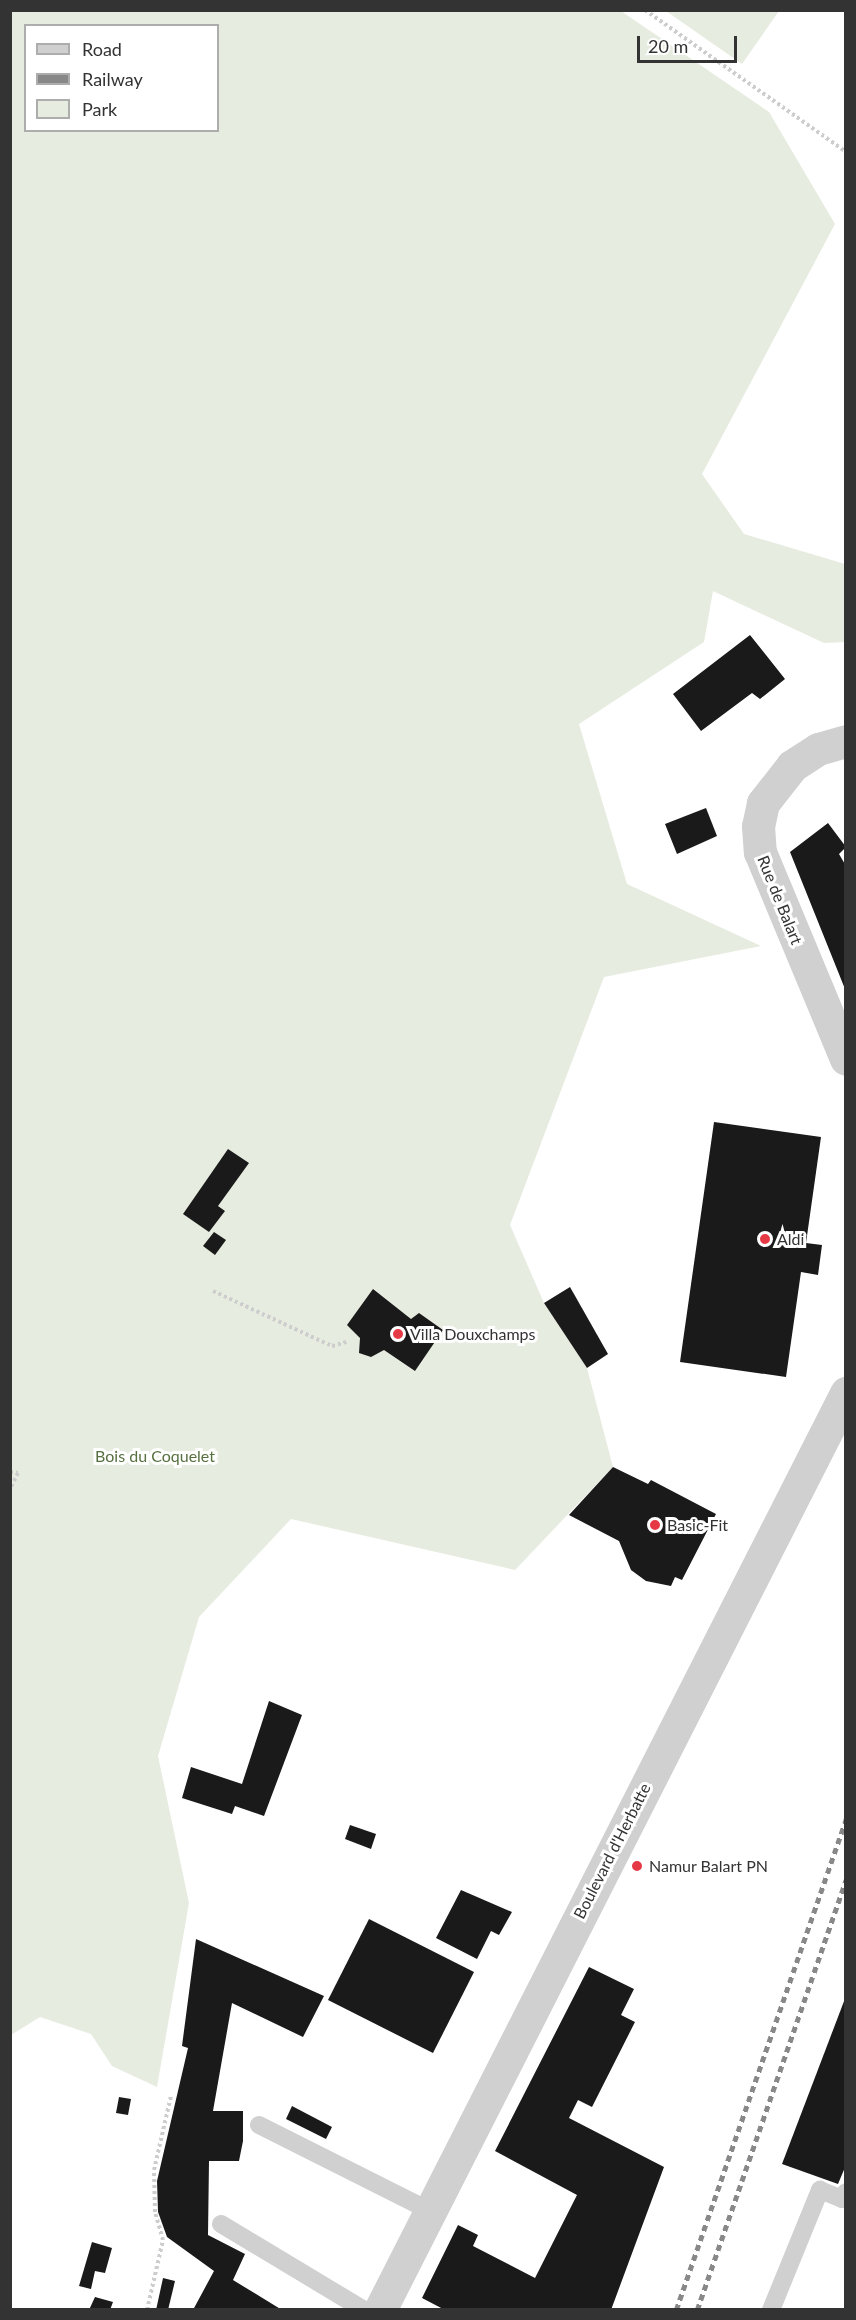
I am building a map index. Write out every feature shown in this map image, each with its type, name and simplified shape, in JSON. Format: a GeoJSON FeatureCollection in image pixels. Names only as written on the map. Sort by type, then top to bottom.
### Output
{"type":"FeatureCollection","features":[{"type":"Feature","properties":{"kind":"street","name":"Rue de Balart"},"geometry":{"type":"LineString","coordinates":[[846,741],[818,749],[792,766],[763,803],[758,826],[760,852],[846,1059]]}},
{"type":"Feature","properties":{"kind":"street","name":"Boulevard d'Herbatte"},"geometry":{"type":"LineString","coordinates":[[380,2310],[846,1393]]}},
{"type":"Feature","properties":{"kind":"lane"},"geometry":{"type":"LineString","coordinates":[[259,2125],[430,2211]]}},
{"type":"Feature","properties":{"kind":"lane"},"geometry":{"type":"LineString","coordinates":[[771,2310],[820,2190],[842,2199],[846,2192]]}},
{"type":"Feature","properties":{"kind":"lane"},"geometry":{"type":"LineString","coordinates":[[221,2224],[364,2310]]}},
{"type":"Feature","properties":{"kind":"path"},"geometry":{"type":"LineString","coordinates":[[645,10],[846,152]]}},
{"type":"Feature","properties":{"kind":"path"},"geometry":{"type":"LineString","coordinates":[[213,1291],[332,1346],[346,1342]]}},
{"type":"Feature","properties":{"kind":"path"},"geometry":{"type":"LineString","coordinates":[[10,1472],[18,1473],[10,1489]]}},
{"type":"Feature","properties":{"kind":"path"},"geometry":{"type":"LineString","coordinates":[[147,2310],[164,2240],[155,2212],[154,2170],[171,2096]]}},
{"type":"Feature","properties":{"kind":"green space","name":"Bois du Coquelet"},"geometry":{"type":"Polygon","coordinates":[[[11,11],[621,11],[769,112],[835,224],[702,474],[744,534],[845,564],[846,642],[824,643],[713,591],[704,642],[579,724],[627,884],[761,946],[604,977],[510,1225],[544,1303],[587,1368],[613,1467],[515,1570],[291,1519],[199,1617],[158,1756],[189,1903],[157,2087],[112,2066],[91,2034],[40,2017],[11,2035],[11,11]]]}},
{"type":"Feature","properties":{"kind":"green space"},"geometry":{"type":"Polygon","coordinates":[[[666,11],[779,11],[742,64],[666,11]]]}},
{"type":"Feature","properties":{"kind":"building"},"geometry":{"type":"Polygon","coordinates":[[[750,635],[785,679],[760,699],[752,693],[701,731],[673,694],[750,635]]]}},
{"type":"Feature","properties":{"kind":"building"},"geometry":{"type":"Polygon","coordinates":[[[706,808],[717,836],[677,854],[665,824],[706,808]]]}},
{"type":"Feature","properties":{"kind":"building"},"geometry":{"type":"Polygon","coordinates":[[[828,823],[846,847],[839,854],[846,866],[845,989],[790,852],[828,823]]]}},
{"type":"Feature","properties":{"kind":"building"},"geometry":{"type":"Polygon","coordinates":[[[714,1122],[821,1137],[806,1243],[822,1245],[818,1275],[801,1272],[786,1377],[680,1362],[714,1122]]]}},
{"type":"Feature","properties":{"kind":"building"},"geometry":{"type":"Polygon","coordinates":[[[228,1149],[249,1163],[218,1206],[225,1211],[209,1232],[183,1214],[228,1149]]]}},
{"type":"Feature","properties":{"kind":"building"},"geometry":{"type":"Polygon","coordinates":[[[214,1232],[226,1240],[215,1255],[203,1246],[214,1232]]]}},
{"type":"Feature","properties":{"kind":"building"},"geometry":{"type":"Polygon","coordinates":[[[570,1287],[608,1354],[587,1368],[544,1303],[570,1287]]]}},
{"type":"Feature","properties":{"kind":"building","name":"Villa Douxchamps"},"geometry":{"type":"Polygon","coordinates":[[[373,1289],[411,1319],[419,1313],[443,1330],[415,1371],[384,1350],[371,1357],[359,1353],[360,1338],[347,1325],[373,1289]]]}},
{"type":"Feature","properties":{"kind":"building"},"geometry":{"type":"Polygon","coordinates":[[[613,1467],[648,1484],[651,1480],[716,1514],[682,1580],[675,1577],[671,1586],[646,1581],[631,1570],[619,1541],[569,1515],[613,1467]]]}},
{"type":"Feature","properties":{"kind":"building"},"geometry":{"type":"Polygon","coordinates":[[[269,1701],[302,1715],[264,1816],[235,1806],[232,1814],[182,1798],[191,1767],[242,1784],[269,1701]]]}},
{"type":"Feature","properties":{"kind":"building"},"geometry":{"type":"Polygon","coordinates":[[[350,1825],[376,1834],[371,1849],[345,1839],[350,1825]]]}},
{"type":"Feature","properties":{"kind":"building"},"geometry":{"type":"Polygon","coordinates":[[[461,1890],[512,1912],[499,1935],[491,1931],[477,1959],[436,1938],[461,1890]]]}},
{"type":"Feature","properties":{"kind":"building"},"geometry":{"type":"Polygon","coordinates":[[[369,1919],[474,1972],[433,2053],[328,2000],[369,1919]]]}},
{"type":"Feature","properties":{"kind":"building"},"geometry":{"type":"Polygon","coordinates":[[[196,1939],[324,1996],[303,2037],[232,2003],[213,2111],[243,2111],[243,2141],[239,2161],[209,2161],[208,2235],[245,2254],[233,2280],[282,2310],[193,2310],[214,2271],[167,2237],[158,2212],[157,2181],[188,2048],[182,2046],[196,1939]]]}},
{"type":"Feature","properties":{"kind":"building"},"geometry":{"type":"Polygon","coordinates":[[[589,1967],[634,1989],[621,2015],[635,2022],[592,2107],[578,2100],[569,2118],[664,2167],[611,2310],[445,2310],[422,2298],[458,2225],[478,2235],[473,2246],[535,2278],[577,2195],[495,2151],[589,1967]]]}},
{"type":"Feature","properties":{"kind":"building"},"geometry":{"type":"Polygon","coordinates":[[[846,1996],[846,2165],[838,2184],[782,2164],[846,1996]]]}},
{"type":"Feature","properties":{"kind":"building"},"geometry":{"type":"Polygon","coordinates":[[[119,2097],[131,2099],[128,2115],[116,2113],[119,2097]]]}},
{"type":"Feature","properties":{"kind":"building"},"geometry":{"type":"Polygon","coordinates":[[[292,2106],[332,2127],[326,2139],[286,2119],[292,2106]]]}},
{"type":"Feature","properties":{"kind":"building"},"geometry":{"type":"Polygon","coordinates":[[[92,2242],[112,2248],[105,2273],[95,2271],[91,2289],[79,2286],[92,2242]]]}},
{"type":"Feature","properties":{"kind":"building"},"geometry":{"type":"Polygon","coordinates":[[[163,2278],[175,2281],[168,2310],[156,2310],[163,2278]]]}},
{"type":"Feature","properties":{"kind":"building"},"geometry":{"type":"Polygon","coordinates":[[[95,2297],[113,2302],[110,2310],[89,2310],[95,2297]]]}},
{"type":"Feature","properties":{"kind":"railway"},"geometry":{"type":"LineString","coordinates":[[676,2310],[846,1819]]}},
{"type":"Feature","properties":{"kind":"railway"},"geometry":{"type":"LineString","coordinates":[[697,2310],[846,1880]]}},
{"type":"Feature","properties":{"kind":"place","name":"Aldi"},"geometry":{"type":"Point","coordinates":[765,1239]}},
{"type":"Feature","properties":{"kind":"place","name":"Villa Douxchamps"},"geometry":{"type":"Point","coordinates":[398,1334]}},
{"type":"Feature","properties":{"kind":"place","name":"Basic-Fit"},"geometry":{"type":"Point","coordinates":[655,1525]}},
{"type":"Feature","properties":{"kind":"place","name":"Namur Balart PN"},"geometry":{"type":"Point","coordinates":[637,1866]}}]}
